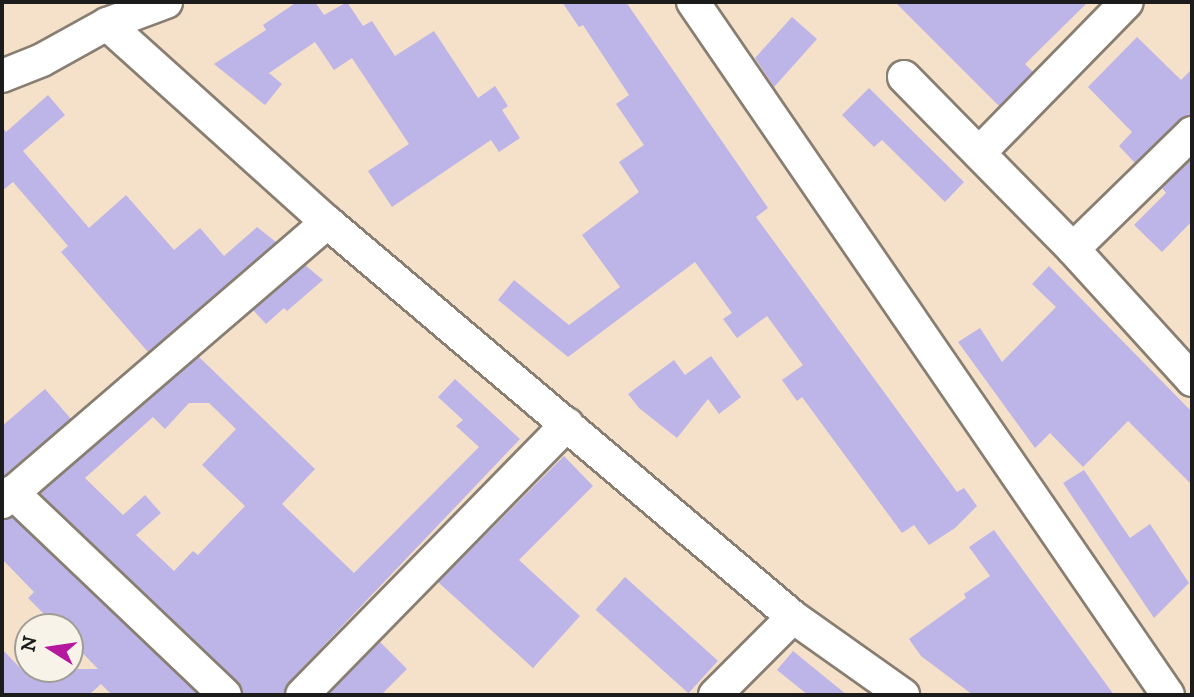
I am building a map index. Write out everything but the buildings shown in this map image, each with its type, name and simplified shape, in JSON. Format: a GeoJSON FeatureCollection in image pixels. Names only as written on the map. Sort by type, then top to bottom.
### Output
{"type":"FeatureCollection","features":[{"type":"Feature","properties":{"kind":"street"},"geometry":{"type":"LineString","coordinates":[[2,96],[42,61],[112,14],[166,2]]}},
{"type":"Feature","properties":{"kind":"street"},"geometry":{"type":"LineString","coordinates":[[979,153],[1127,2]]}},
{"type":"Feature","properties":{"kind":"street"},"geometry":{"type":"LineString","coordinates":[[705,6],[1168,695]]}},
{"type":"Feature","properties":{"kind":"street"},"geometry":{"type":"LineString","coordinates":[[112,14],[327,222],[793,617],[903,695]]}},
{"type":"Feature","properties":{"kind":"street"},"geometry":{"type":"LineString","coordinates":[[2,76],[42,61]]}},
{"type":"Feature","properties":{"kind":"street"},"geometry":{"type":"LineString","coordinates":[[904,77],[1073,249],[1192,380]]}},
{"type":"Feature","properties":{"kind":"street"},"geometry":{"type":"LineString","coordinates":[[1073,249],[1192,133]]}},
{"type":"Feature","properties":{"kind":"street"},"geometry":{"type":"LineString","coordinates":[[225,695],[7,497],[327,222]]}},
{"type":"Feature","properties":{"kind":"street"},"geometry":{"type":"LineString","coordinates":[[302,695],[566,424]]}},
{"type":"Feature","properties":{"kind":"street"},"geometry":{"type":"LineString","coordinates":[[715,695],[793,617]]}}]}
